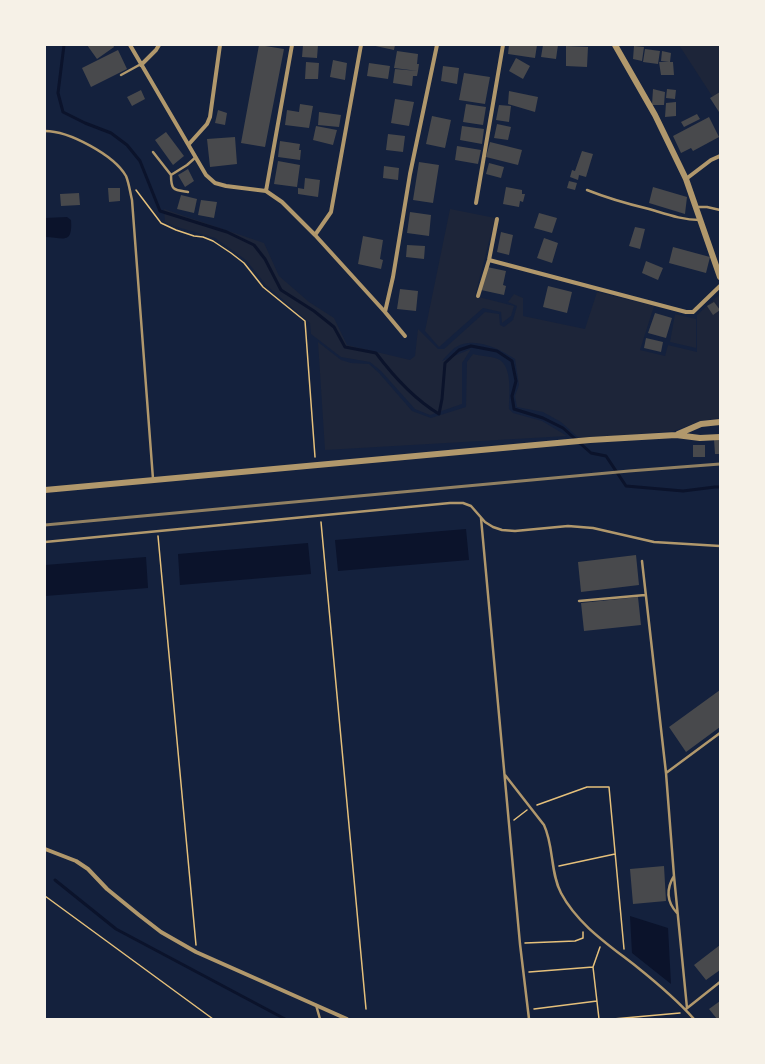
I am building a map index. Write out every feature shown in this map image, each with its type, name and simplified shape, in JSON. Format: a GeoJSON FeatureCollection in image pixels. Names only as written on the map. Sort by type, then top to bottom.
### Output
{"type":"FeatureCollection","features":[{"type":"Feature","properties":{"kind":"street"},"geometry":{"type":"LineString","coordinates":[[130,45],[206,175],[215,183],[226,186],[266,191],[282,202],[315,235],[405,336]]}},
{"type":"Feature","properties":{"kind":"street"},"geometry":{"type":"LineString","coordinates":[[141,64],[156,50],[159,45]]}},
{"type":"Feature","properties":{"kind":"street"},"geometry":{"type":"LineString","coordinates":[[189,144],[207,124],[210,117],[220,45]]}},
{"type":"Feature","properties":{"kind":"street"},"geometry":{"type":"LineString","coordinates":[[266,191],[292,45]]}},
{"type":"Feature","properties":{"kind":"street"},"geometry":{"type":"LineString","coordinates":[[315,235],[331,212],[360,45]]}},
{"type":"Feature","properties":{"kind":"street"},"geometry":{"type":"LineString","coordinates":[[385,312],[393,277],[410,174],[437,45]]}},
{"type":"Feature","properties":{"kind":"street"},"geometry":{"type":"LineString","coordinates":[[476,203],[503,45]]}},
{"type":"Feature","properties":{"kind":"street"},"geometry":{"type":"LineString","coordinates":[[614,45],[655,115],[686,179],[720,277]]}},
{"type":"Feature","properties":{"kind":"street"},"geometry":{"type":"LineString","coordinates":[[686,179],[711,160],[720,156]]}},
{"type":"Feature","properties":{"kind":"street"},"geometry":{"type":"LineString","coordinates":[[478,296],[489,260],[497,219]]}},
{"type":"Feature","properties":{"kind":"street"},"geometry":{"type":"LineString","coordinates":[[489,260],[686,312],[693,312],[720,286]]}},
{"type":"Feature","properties":{"kind":"street"},"geometry":{"type":"LineString","coordinates":[[676,435],[701,424],[720,422]]}},
{"type":"Feature","properties":{"kind":"street"},"geometry":{"type":"LineString","coordinates":[[45,490],[590,440],[676,435],[700,438],[720,437]]}},
{"type":"Feature","properties":{"kind":"street"},"geometry":{"type":"LineString","coordinates":[[45,849],[76,860],[88,869],[107,889],[161,932],[196,952],[347,1019]]}},
{"type":"Feature","properties":{"kind":"lane"},"geometry":{"type":"LineString","coordinates":[[121,75],[141,64]]}},
{"type":"Feature","properties":{"kind":"lane"},"geometry":{"type":"LineString","coordinates":[[45,131],[52,131],[89,144],[114,163],[126,177],[132,200],[153,480]]}},
{"type":"Feature","properties":{"kind":"lane"},"geometry":{"type":"LineString","coordinates":[[153,152],[171,175],[172,188],[174,190],[188,192]]}},
{"type":"Feature","properties":{"kind":"lane"},"geometry":{"type":"LineString","coordinates":[[171,175],[187,165],[196,157]]}},
{"type":"Feature","properties":{"kind":"lane"},"geometry":{"type":"LineString","coordinates":[[587,190],[606,198],[688,220],[700,220]]}},
{"type":"Feature","properties":{"kind":"lane"},"geometry":{"type":"LineString","coordinates":[[696,207],[707,207],[720,210]]}},
{"type":"Feature","properties":{"kind":"lane"},"geometry":{"type":"LineString","coordinates":[[45,542],[158,530],[463,503],[471,506],[485,522],[502,530],[515,531],[568,526],[593,528],[654,542],[720,546]]}},
{"type":"Feature","properties":{"kind":"lane"},"geometry":{"type":"LineString","coordinates":[[481,517],[520,944],[529,1019]]}},
{"type":"Feature","properties":{"kind":"lane"},"geometry":{"type":"LineString","coordinates":[[642,561],[666,772],[686,1009],[694,1019]]}},
{"type":"Feature","properties":{"kind":"lane"},"geometry":{"type":"LineString","coordinates":[[579,601],[645,595]]}},
{"type":"Feature","properties":{"kind":"lane"},"geometry":{"type":"LineString","coordinates":[[666,772],[720,733]]}},
{"type":"Feature","properties":{"kind":"lane"},"geometry":{"type":"LineString","coordinates":[[505,775],[544,825],[548,834],[560,891],[569,906],[584,924],[602,940],[639,968],[686,1009]]}},
{"type":"Feature","properties":{"kind":"lane"},"geometry":{"type":"LineString","coordinates":[[674,876],[669,884],[669,901],[671,906],[678,914]]}},
{"type":"Feature","properties":{"kind":"lane"},"geometry":{"type":"LineString","coordinates":[[686,1009],[720,982]]}},
{"type":"Feature","properties":{"kind":"lane"},"geometry":{"type":"LineString","coordinates":[[316,1005],[320,1019]]}},
{"type":"Feature","properties":{"kind":"path"},"geometry":{"type":"LineString","coordinates":[[135,188],[161,223],[176,230],[213,241],[244,263],[263,287],[305,321],[316,466]]}},
{"type":"Feature","properties":{"kind":"path"},"geometry":{"type":"LineString","coordinates":[[320,516],[366,1009]]}},
{"type":"Feature","properties":{"kind":"path"},"geometry":{"type":"LineString","coordinates":[[158,530],[196,952]]}},
{"type":"Feature","properties":{"kind":"path"},"geometry":{"type":"LineString","coordinates":[[510,824],[531,807],[587,787],[609,787],[624,957]]}},
{"type":"Feature","properties":{"kind":"path"},"geometry":{"type":"LineString","coordinates":[[554,867],[615,854]]}},
{"type":"Feature","properties":{"kind":"path"},"geometry":{"type":"LineString","coordinates":[[45,896],[213,1019]]}},
{"type":"Feature","properties":{"kind":"path"},"geometry":{"type":"LineString","coordinates":[[520,944],[575,941],[583,938],[584,924]]}},
{"type":"Feature","properties":{"kind":"path"},"geometry":{"type":"LineString","coordinates":[[599,1019],[593,967],[602,940]]}},
{"type":"Feature","properties":{"kind":"path"},"geometry":{"type":"LineString","coordinates":[[524,972],[593,967]]}},
{"type":"Feature","properties":{"kind":"path"},"geometry":{"type":"LineString","coordinates":[[528,1010],[597,1001]]}},
{"type":"Feature","properties":{"kind":"path"},"geometry":{"type":"LineString","coordinates":[[613,1019],[688,1013]]}},
{"type":"Feature","properties":{"kind":"shaded area"},"geometry":{"type":"Polygon","coordinates":[[[679,45],[720,45],[720,97],[712,96],[679,45]]]}},
{"type":"Feature","properties":{"kind":"shaded area"},"geometry":{"type":"Polygon","coordinates":[[[164,209],[264,243],[279,276],[309,302],[334,318],[347,345],[410,360],[415,356],[418,329],[438,349],[444,349],[485,312],[499,314],[500,325],[504,327],[513,320],[517,306],[508,302],[514,294],[523,298],[523,316],[585,329],[597,292],[654,306],[640,350],[665,356],[668,345],[697,352],[697,315],[720,294],[720,418],[701,421],[674,431],[580,439],[561,422],[543,412],[517,407],[515,396],[519,385],[515,359],[502,351],[479,343],[463,344],[456,347],[442,361],[471,349],[462,363],[462,404],[430,415],[415,409],[381,371],[370,362],[341,357],[311,334],[310,323],[266,285],[246,260],[215,238],[165,222],[164,209]]]}},
{"type":"Feature","properties":{"kind":"shaded area"},"geometry":{"type":"Polygon","coordinates":[[[450,209],[495,218],[475,296],[514,306],[511,316],[502,323],[501,312],[483,308],[439,347],[425,331],[450,209]]]}},
{"type":"Feature","properties":{"kind":"shaded area"},"geometry":{"type":"Polygon","coordinates":[[[67,217],[71,220],[70,234],[68,237],[45,237],[45,218],[67,217]]]}},
{"type":"Feature","properties":{"kind":"shaded area"},"geometry":{"type":"Polygon","coordinates":[[[675,314],[696,319],[696,348],[670,342],[675,314]]]}},
{"type":"Feature","properties":{"kind":"shaded area"},"geometry":{"type":"Polygon","coordinates":[[[318,342],[341,360],[351,363],[369,364],[379,373],[412,411],[431,418],[466,407],[467,362],[473,354],[498,359],[503,363],[508,374],[509,409],[513,413],[542,421],[567,436],[325,450],[318,342]]]}},
{"type":"Feature","properties":{"kind":"shaded area"},"geometry":{"type":"Polygon","coordinates":[[[466,529],[469,560],[338,571],[335,540],[466,529]]]}},
{"type":"Feature","properties":{"kind":"shaded area"},"geometry":{"type":"Polygon","coordinates":[[[308,543],[311,574],[180,585],[178,554],[308,543]]]}},
{"type":"Feature","properties":{"kind":"shaded area"},"geometry":{"type":"Polygon","coordinates":[[[146,557],[148,588],[45,596],[45,565],[146,557]]]}},
{"type":"Feature","properties":{"kind":"shaded area"},"geometry":{"type":"Polygon","coordinates":[[[630,916],[668,928],[671,984],[632,953],[630,916]]]}},
{"type":"Feature","properties":{"kind":"building"},"geometry":{"type":"Polygon","coordinates":[[[87,45],[113,45],[114,47],[97,59],[87,45]]]}},
{"type":"Feature","properties":{"kind":"building"},"geometry":{"type":"Polygon","coordinates":[[[259,45],[284,49],[265,147],[241,143],[259,45]]]}},
{"type":"Feature","properties":{"kind":"building"},"geometry":{"type":"Polygon","coordinates":[[[303,45],[318,45],[317,58],[302,57],[303,45]]]}},
{"type":"Feature","properties":{"kind":"building"},"geometry":{"type":"Polygon","coordinates":[[[371,45],[395,45],[394,50],[371,45]]]}},
{"type":"Feature","properties":{"kind":"building"},"geometry":{"type":"Polygon","coordinates":[[[509,45],[537,45],[535,58],[508,54],[509,45]]]}},
{"type":"Feature","properties":{"kind":"building"},"geometry":{"type":"Polygon","coordinates":[[[543,45],[558,45],[556,59],[541,57],[543,45]]]}},
{"type":"Feature","properties":{"kind":"building"},"geometry":{"type":"Polygon","coordinates":[[[566,46],[588,47],[587,67],[566,66],[566,46]]]}},
{"type":"Feature","properties":{"kind":"building"},"geometry":{"type":"Polygon","coordinates":[[[634,46],[644,47],[642,61],[633,59],[634,46]]]}},
{"type":"Feature","properties":{"kind":"building"},"geometry":{"type":"Polygon","coordinates":[[[645,49],[660,51],[658,64],[643,62],[645,49]]]}},
{"type":"Feature","properties":{"kind":"building"},"geometry":{"type":"Polygon","coordinates":[[[118,50],[127,69],[91,87],[82,68],[118,50]]]}},
{"type":"Feature","properties":{"kind":"building"},"geometry":{"type":"Polygon","coordinates":[[[397,51],[418,54],[418,71],[394,68],[397,51]]]}},
{"type":"Feature","properties":{"kind":"building"},"geometry":{"type":"Polygon","coordinates":[[[662,51],[671,53],[670,62],[673,62],[674,75],[661,75],[659,62],[669,62],[661,61],[662,51]]]}},
{"type":"Feature","properties":{"kind":"building"},"geometry":{"type":"Polygon","coordinates":[[[516,58],[530,66],[523,79],[509,71],[516,58]]]}},
{"type":"Feature","properties":{"kind":"building"},"geometry":{"type":"Polygon","coordinates":[[[333,60],[347,63],[345,80],[330,77],[333,60]]]}},
{"type":"Feature","properties":{"kind":"building"},"geometry":{"type":"Polygon","coordinates":[[[306,62],[319,63],[318,79],[305,79],[306,62]]]}},
{"type":"Feature","properties":{"kind":"building"},"geometry":{"type":"Polygon","coordinates":[[[369,63],[390,66],[388,79],[367,76],[369,63]]]}},
{"type":"Feature","properties":{"kind":"building"},"geometry":{"type":"Polygon","coordinates":[[[443,66],[459,68],[457,84],[441,81],[443,66]]]}},
{"type":"Feature","properties":{"kind":"building"},"geometry":{"type":"Polygon","coordinates":[[[395,69],[418,71],[417,76],[413,76],[412,86],[393,83],[395,69]]]}},
{"type":"Feature","properties":{"kind":"building"},"geometry":{"type":"Polygon","coordinates":[[[464,73],[490,77],[485,104],[459,100],[464,73]]]}},
{"type":"Feature","properties":{"kind":"building"},"geometry":{"type":"Polygon","coordinates":[[[653,89],[665,92],[664,105],[652,105],[653,89]]]}},
{"type":"Feature","properties":{"kind":"building"},"geometry":{"type":"Polygon","coordinates":[[[667,89],[676,90],[675,99],[666,98],[667,89]]]}},
{"type":"Feature","properties":{"kind":"building"},"geometry":{"type":"Polygon","coordinates":[[[141,90],[145,99],[132,106],[127,97],[141,90]]]}},
{"type":"Feature","properties":{"kind":"building"},"geometry":{"type":"Polygon","coordinates":[[[509,91],[538,97],[535,112],[508,104],[509,91]]]}},
{"type":"Feature","properties":{"kind":"building"},"geometry":{"type":"Polygon","coordinates":[[[720,92],[720,111],[719,112],[710,98],[720,92]]]}},
{"type":"Feature","properties":{"kind":"building"},"geometry":{"type":"Polygon","coordinates":[[[395,99],[414,102],[409,126],[391,123],[395,99]]]}},
{"type":"Feature","properties":{"kind":"building"},"geometry":{"type":"Polygon","coordinates":[[[676,102],[676,116],[665,117],[666,103],[676,102]]]}},
{"type":"Feature","properties":{"kind":"building"},"geometry":{"type":"Polygon","coordinates":[[[300,104],[313,106],[309,128],[285,125],[287,110],[299,112],[300,104]]]}},
{"type":"Feature","properties":{"kind":"building"},"geometry":{"type":"Polygon","coordinates":[[[466,104],[486,107],[483,125],[463,122],[466,104]]]}},
{"type":"Feature","properties":{"kind":"building"},"geometry":{"type":"Polygon","coordinates":[[[499,105],[511,106],[509,122],[496,120],[499,105]]]}},
{"type":"Feature","properties":{"kind":"building"},"geometry":{"type":"Polygon","coordinates":[[[218,110],[227,113],[225,125],[215,123],[218,110]]]}},
{"type":"Feature","properties":{"kind":"building"},"geometry":{"type":"Polygon","coordinates":[[[319,112],[341,115],[339,127],[318,125],[319,112]]]}},
{"type":"Feature","properties":{"kind":"building"},"geometry":{"type":"Polygon","coordinates":[[[697,114],[700,119],[684,127],[681,122],[697,114]]]}},
{"type":"Feature","properties":{"kind":"building"},"geometry":{"type":"Polygon","coordinates":[[[432,116],[451,120],[445,148],[426,144],[432,116]]]}},
{"type":"Feature","properties":{"kind":"building"},"geometry":{"type":"Polygon","coordinates":[[[709,117],[719,137],[693,151],[691,148],[681,153],[673,136],[709,117]]]}},
{"type":"Feature","properties":{"kind":"building"},"geometry":{"type":"Polygon","coordinates":[[[497,124],[511,127],[508,140],[494,138],[497,124]]]}},
{"type":"Feature","properties":{"kind":"building"},"geometry":{"type":"Polygon","coordinates":[[[316,126],[337,130],[333,145],[313,140],[316,126]]]}},
{"type":"Feature","properties":{"kind":"building"},"geometry":{"type":"Polygon","coordinates":[[[462,126],[484,129],[482,144],[460,140],[462,126]]]}},
{"type":"Feature","properties":{"kind":"building"},"geometry":{"type":"Polygon","coordinates":[[[166,132],[184,156],[173,165],[155,140],[166,132]]]}},
{"type":"Feature","properties":{"kind":"building"},"geometry":{"type":"Polygon","coordinates":[[[388,134],[405,136],[403,152],[386,150],[388,134]]]}},
{"type":"Feature","properties":{"kind":"building"},"geometry":{"type":"Polygon","coordinates":[[[235,137],[237,164],[210,167],[207,139],[235,137]]]}},
{"type":"Feature","properties":{"kind":"building"},"geometry":{"type":"Polygon","coordinates":[[[280,141],[300,144],[300,160],[278,157],[280,141]]]}},
{"type":"Feature","properties":{"kind":"building"},"geometry":{"type":"Polygon","coordinates":[[[490,142],[522,150],[518,165],[486,157],[490,142]]]}},
{"type":"Feature","properties":{"kind":"building"},"geometry":{"type":"Polygon","coordinates":[[[457,146],[481,150],[478,164],[455,160],[457,146]]]}},
{"type":"Feature","properties":{"kind":"building"},"geometry":{"type":"Polygon","coordinates":[[[582,151],[593,154],[586,177],[579,175],[578,180],[570,177],[572,170],[575,171],[582,151]]]}},
{"type":"Feature","properties":{"kind":"building"},"geometry":{"type":"Polygon","coordinates":[[[278,161],[300,165],[297,187],[274,184],[278,161]]]}},
{"type":"Feature","properties":{"kind":"building"},"geometry":{"type":"Polygon","coordinates":[[[419,162],[439,165],[433,203],[413,200],[419,162]]]}},
{"type":"Feature","properties":{"kind":"building"},"geometry":{"type":"Polygon","coordinates":[[[489,163],[504,167],[501,178],[486,174],[489,163]]]}},
{"type":"Feature","properties":{"kind":"building"},"geometry":{"type":"Polygon","coordinates":[[[384,166],[399,168],[398,180],[383,178],[384,166]]]}},
{"type":"Feature","properties":{"kind":"building"},"geometry":{"type":"Polygon","coordinates":[[[188,169],[194,181],[185,187],[178,175],[188,169]]]}},
{"type":"Feature","properties":{"kind":"building"},"geometry":{"type":"Polygon","coordinates":[[[305,178],[320,180],[318,197],[298,194],[298,188],[304,189],[305,178]]]}},
{"type":"Feature","properties":{"kind":"building"},"geometry":{"type":"Polygon","coordinates":[[[569,181],[577,183],[575,190],[567,188],[569,181]]]}},
{"type":"Feature","properties":{"kind":"building"},"geometry":{"type":"Polygon","coordinates":[[[506,187],[522,190],[522,194],[525,194],[523,202],[520,201],[519,207],[503,204],[506,187]]]}},
{"type":"Feature","properties":{"kind":"building"},"geometry":{"type":"Polygon","coordinates":[[[653,187],[687,197],[685,214],[649,203],[653,187]]]}},
{"type":"Feature","properties":{"kind":"building"},"geometry":{"type":"Polygon","coordinates":[[[108,188],[120,188],[120,201],[109,202],[108,188]]]}},
{"type":"Feature","properties":{"kind":"building"},"geometry":{"type":"Polygon","coordinates":[[[79,193],[80,205],[61,206],[60,194],[79,193]]]}},
{"type":"Feature","properties":{"kind":"building"},"geometry":{"type":"Polygon","coordinates":[[[181,195],[197,199],[194,213],[177,209],[181,195]]]}},
{"type":"Feature","properties":{"kind":"building"},"geometry":{"type":"Polygon","coordinates":[[[201,200],[217,202],[214,218],[198,215],[201,200]]]}},
{"type":"Feature","properties":{"kind":"building"},"geometry":{"type":"Polygon","coordinates":[[[410,212],[431,215],[429,236],[407,233],[410,212]]]}},
{"type":"Feature","properties":{"kind":"building"},"geometry":{"type":"Polygon","coordinates":[[[539,213],[557,218],[552,233],[534,228],[539,213]]]}},
{"type":"Feature","properties":{"kind":"building"},"geometry":{"type":"Polygon","coordinates":[[[635,227],[645,229],[640,249],[629,246],[635,227]]]}},
{"type":"Feature","properties":{"kind":"building"},"geometry":{"type":"Polygon","coordinates":[[[501,232],[513,235],[509,255],[497,252],[501,232]]]}},
{"type":"Feature","properties":{"kind":"building"},"geometry":{"type":"Polygon","coordinates":[[[363,236],[383,240],[380,259],[383,260],[381,269],[358,264],[363,236]]]}},
{"type":"Feature","properties":{"kind":"building"},"geometry":{"type":"Polygon","coordinates":[[[544,238],[558,243],[552,263],[537,258],[544,238]]]}},
{"type":"Feature","properties":{"kind":"building"},"geometry":{"type":"Polygon","coordinates":[[[407,245],[425,246],[424,259],[406,257],[407,245]]]}},
{"type":"Feature","properties":{"kind":"building"},"geometry":{"type":"Polygon","coordinates":[[[673,247],[710,257],[706,273],[669,263],[673,247]]]}},
{"type":"Feature","properties":{"kind":"building"},"geometry":{"type":"Polygon","coordinates":[[[646,261],[663,268],[658,280],[642,273],[646,261]]]}},
{"type":"Feature","properties":{"kind":"building"},"geometry":{"type":"Polygon","coordinates":[[[487,267],[506,271],[503,285],[506,286],[504,295],[481,290],[487,267]]]}},
{"type":"Feature","properties":{"kind":"building"},"geometry":{"type":"Polygon","coordinates":[[[548,286],[572,292],[567,313],[543,307],[548,286]]]}},
{"type":"Feature","properties":{"kind":"building"},"geometry":{"type":"Polygon","coordinates":[[[400,289],[418,291],[416,311],[397,309],[400,289]]]}},
{"type":"Feature","properties":{"kind":"building"},"geometry":{"type":"Polygon","coordinates":[[[714,302],[720,310],[713,315],[707,306],[714,302]]]}},
{"type":"Feature","properties":{"kind":"building"},"geometry":{"type":"Polygon","coordinates":[[[655,313],[672,318],[666,338],[648,333],[655,313]]]}},
{"type":"Feature","properties":{"kind":"building"},"geometry":{"type":"Polygon","coordinates":[[[646,338],[663,342],[661,352],[644,348],[646,338]]]}},
{"type":"Feature","properties":{"kind":"building"},"geometry":{"type":"Polygon","coordinates":[[[720,438],[720,454],[715,454],[714,439],[720,438]]]}},
{"type":"Feature","properties":{"kind":"building"},"geometry":{"type":"Polygon","coordinates":[[[693,445],[705,445],[705,457],[693,457],[693,445]]]}},
{"type":"Feature","properties":{"kind":"building"},"geometry":{"type":"Polygon","coordinates":[[[636,555],[639,585],[581,592],[578,562],[636,555]]]}},
{"type":"Feature","properties":{"kind":"building"},"geometry":{"type":"Polygon","coordinates":[[[638,597],[641,625],[584,631],[581,603],[638,597]]]}},
{"type":"Feature","properties":{"kind":"building"},"geometry":{"type":"Polygon","coordinates":[[[720,690],[720,727],[686,752],[669,727],[720,690]]]}},
{"type":"Feature","properties":{"kind":"building"},"geometry":{"type":"Polygon","coordinates":[[[664,866],[666,901],[633,904],[630,869],[664,866]]]}},
{"type":"Feature","properties":{"kind":"building"},"geometry":{"type":"Polygon","coordinates":[[[720,945],[720,970],[706,980],[694,965],[720,945]]]}},
{"type":"Feature","properties":{"kind":"building"},"geometry":{"type":"Polygon","coordinates":[[[720,1001],[720,1019],[717,1019],[709,1009],[720,1001]]]}},
{"type":"Feature","properties":{"kind":"waterway"},"geometry":{"type":"LineString","coordinates":[[64,45],[58,93],[63,112],[85,123],[111,133],[127,145],[140,161],[160,211],[227,232],[254,245],[265,259],[281,290],[314,311],[334,327],[345,347],[376,353],[390,371],[421,402],[439,414],[442,399],[445,363],[459,350],[471,346],[497,351],[512,361],[516,381],[512,396],[514,409],[543,418],[563,428],[591,453],[606,456],[626,486],[683,491],[720,487]]}},
{"type":"Feature","properties":{"kind":"waterway"},"geometry":{"type":"LineString","coordinates":[[55,880],[116,929],[285,1019]]}},
{"type":"Feature","properties":{"kind":"railway"},"geometry":{"type":"LineString","coordinates":[[45,525],[629,471],[720,464]]}}]}
